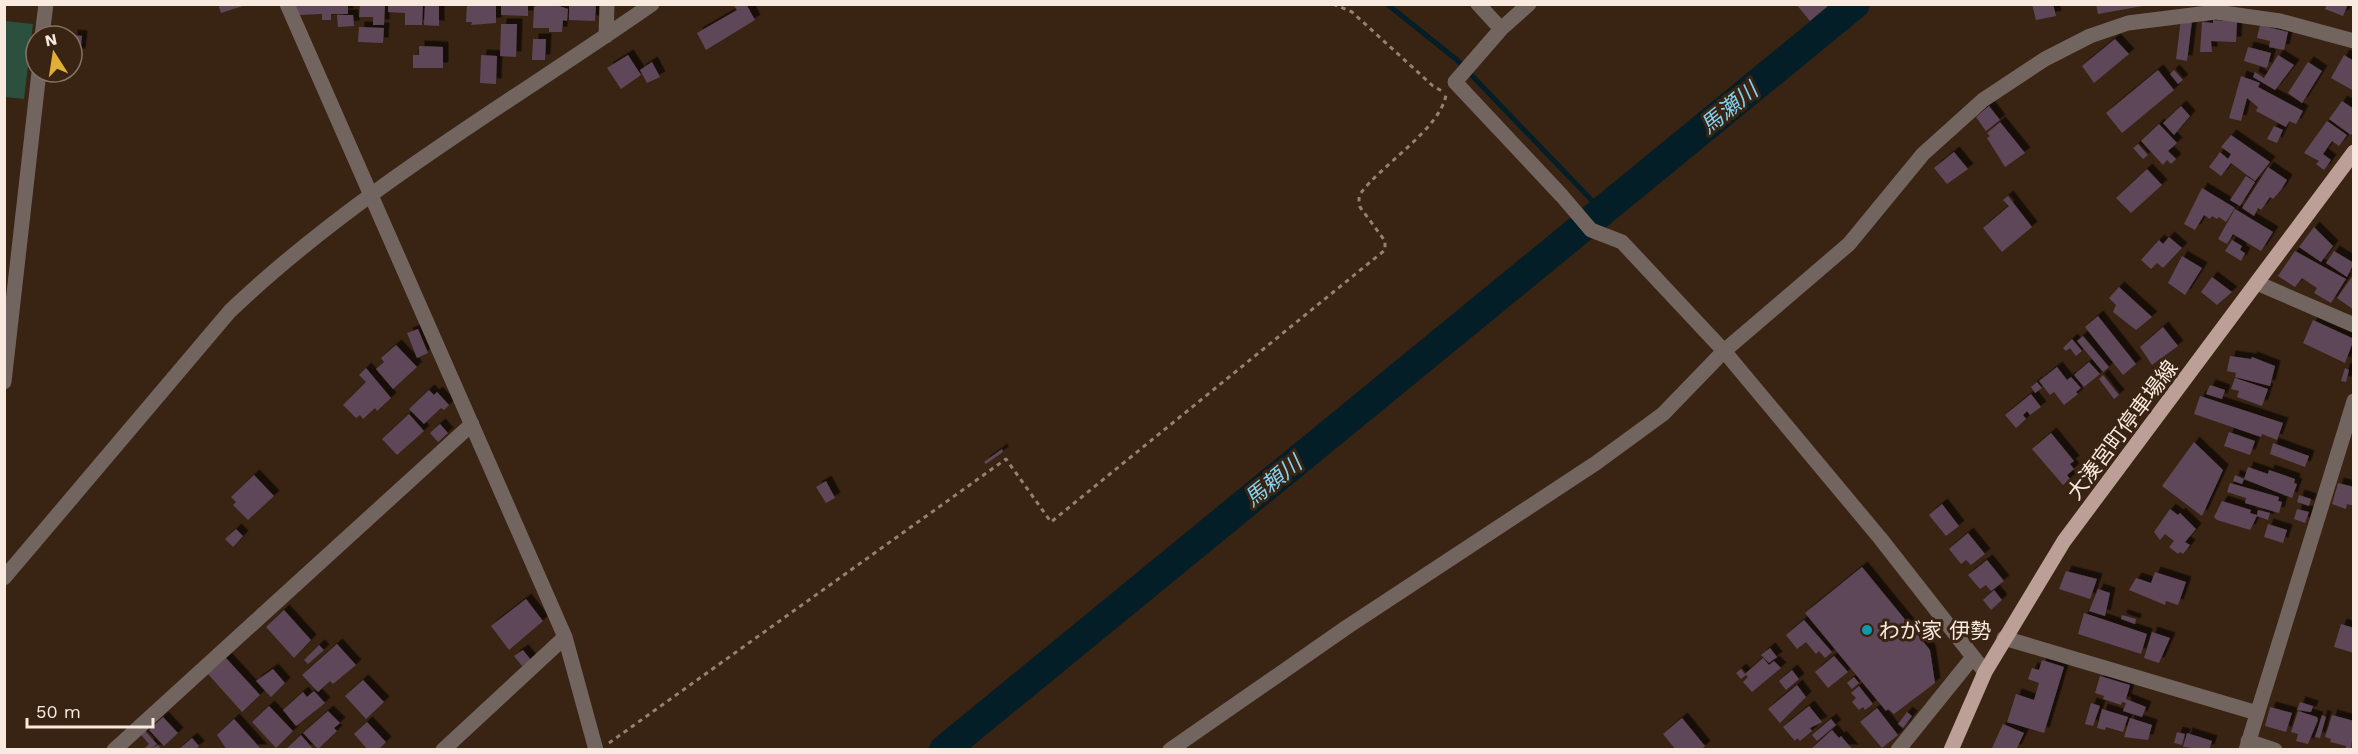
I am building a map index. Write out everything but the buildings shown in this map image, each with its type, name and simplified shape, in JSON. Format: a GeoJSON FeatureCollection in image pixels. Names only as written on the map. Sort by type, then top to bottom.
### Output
{"type":"FeatureCollection","features":[{"type":"Feature","properties":{"kind":"main road","name":"大湊宮町停車場線"},"geometry":{"type":"LineString","coordinates":[[1951,750],[1985,672],[2064,542],[2354,152]]}},
{"type":"Feature","properties":{"kind":"street"},"geometry":{"type":"LineString","coordinates":[[44,24],[46,4]]}},
{"type":"Feature","properties":{"kind":"street"},"geometry":{"type":"LineString","coordinates":[[287,4],[565,637],[599,750]]}},
{"type":"Feature","properties":{"kind":"street"},"geometry":{"type":"LineString","coordinates":[[606,36],[607,4]]}},
{"type":"Feature","properties":{"kind":"street"},"geometry":{"type":"LineString","coordinates":[[4,578],[230,311],[292,255],[510,99],[652,4]]}},
{"type":"Feature","properties":{"kind":"street"},"geometry":{"type":"LineString","coordinates":[[1478,4],[1501,29]]}},
{"type":"Feature","properties":{"kind":"street"},"geometry":{"type":"LineString","coordinates":[[1529,4],[1501,29],[1455,82],[1591,230],[1622,242],[1724,351],[1880,538],[1985,672]]}},
{"type":"Feature","properties":{"kind":"street"},"geometry":{"type":"LineString","coordinates":[[1173,749],[1347,627],[1596,463],[1663,414],[1724,351],[1849,244],[1923,154],[1983,100],[2045,59],[2090,36],[2128,22],[2216,12],[2280,21],[2354,41]]}},
{"type":"Feature","properties":{"kind":"street"},"geometry":{"type":"LineString","coordinates":[[4,382],[7,339],[38,84]]}},
{"type":"Feature","properties":{"kind":"street"},"geometry":{"type":"LineString","coordinates":[[2257,283],[2354,325]]}},
{"type":"Feature","properties":{"kind":"street"},"geometry":{"type":"LineString","coordinates":[[2275,750],[2247,745],[2354,400]]}},
{"type":"Feature","properties":{"kind":"street"},"geometry":{"type":"LineString","coordinates":[[114,750],[472,424]]}},
{"type":"Feature","properties":{"kind":"street"},"geometry":{"type":"LineString","coordinates":[[443,750],[565,637]]}},
{"type":"Feature","properties":{"kind":"street"},"geometry":{"type":"LineString","coordinates":[[2004,638],[2257,713]]}},
{"type":"Feature","properties":{"kind":"street"},"geometry":{"type":"LineString","coordinates":[[1898,750],[1973,657]]}},
{"type":"Feature","properties":{"kind":"path"},"geometry":{"type":"LineString","coordinates":[[599,750],[1006,459],[1051,522],[1385,250],[1385,241],[1360,207],[1361,194],[1417,137],[1444,104],[1447,93],[1433,86],[1352,12],[1333,4]]}},
{"type":"Feature","properties":{"kind":"green space"},"geometry":{"type":"Polygon","coordinates":[[[5,21],[33,24],[24,24],[26,84],[24,99],[5,97],[5,21]]]}},
{"type":"Feature","properties":{"kind":"waterway"},"geometry":{"type":"LineString","coordinates":[[1387,4],[1457,60],[1603,212]]}},
{"type":"Feature","properties":{"kind":"waterway","name":"馬頼川"},"geometry":{"type":"LineString","coordinates":[[944,750],[1855,4]]}},
{"type":"Feature","properties":{"kind":"place","name":"わが家 伊勢"},"geometry":{"type":"Point","coordinates":[1867,630]}},
{"type":"Feature","properties":{"kind":"water label","name":"馬瀬川"},"geometry":{"type":"Point","coordinates":[1729,108]}}]}
